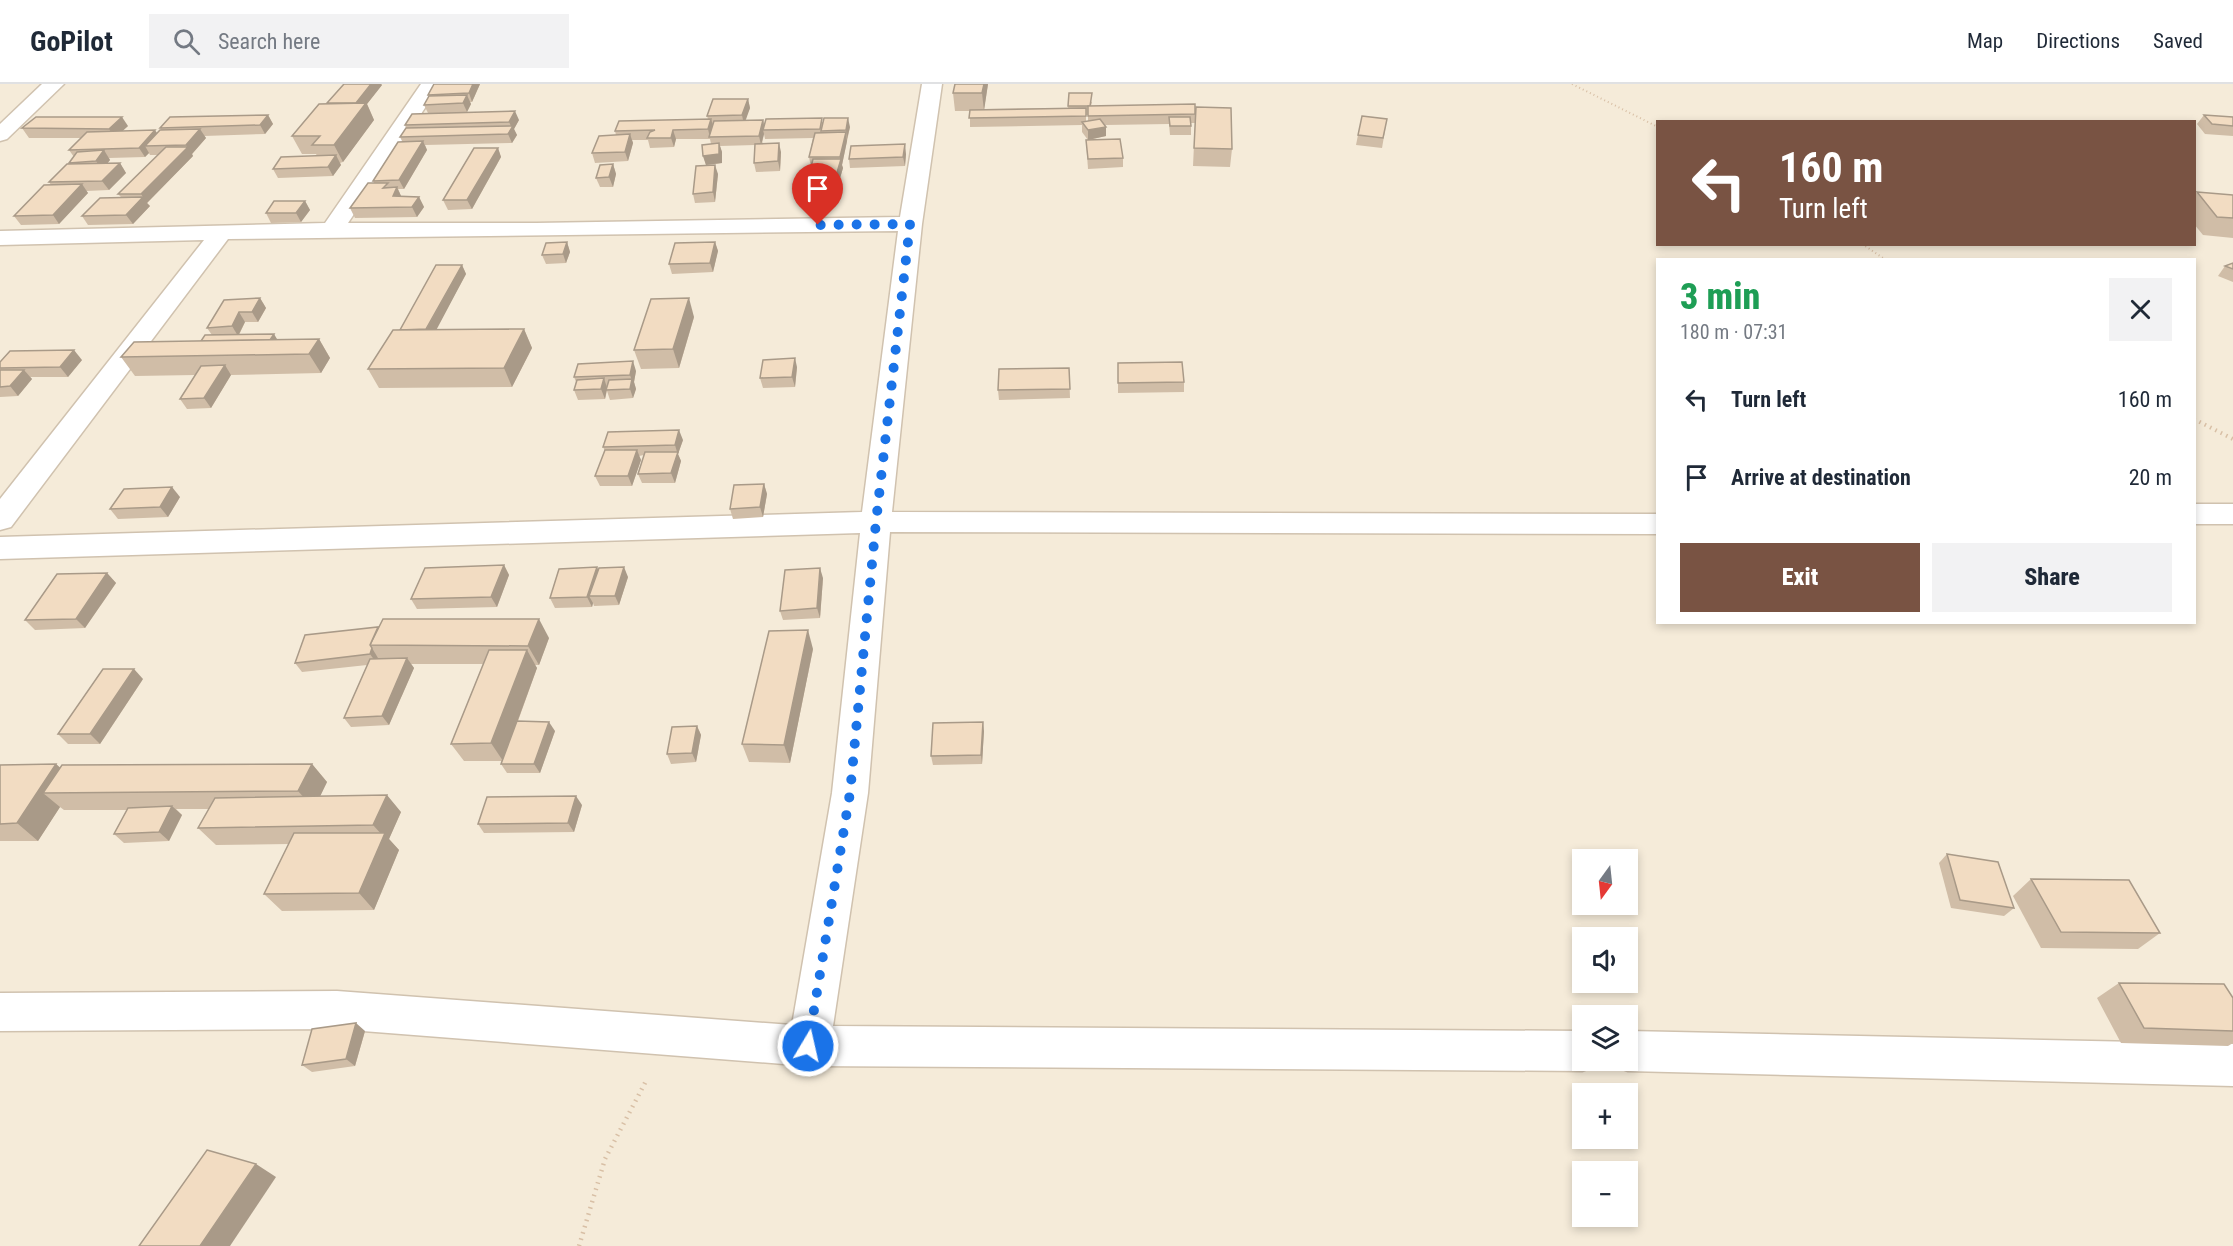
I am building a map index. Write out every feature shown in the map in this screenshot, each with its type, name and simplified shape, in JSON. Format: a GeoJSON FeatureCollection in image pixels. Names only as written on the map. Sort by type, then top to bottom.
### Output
{"type":"FeatureCollection","features":[{"type":"Feature","properties":{"kind":"street"},"geometry":{"type":"LineString","coordinates":[[0,135],[54,84]]}},
{"type":"Feature","properties":{"kind":"street"},"geometry":{"type":"LineString","coordinates":[[332,230],[431,84]]}},
{"type":"Feature","properties":{"kind":"street"},"geometry":{"type":"LineString","coordinates":[[808,1046],[850,793],[876,522],[910,224],[932,84]]}},
{"type":"Feature","properties":{"kind":"street"},"geometry":{"type":"LineString","coordinates":[[0,238],[332,230],[536,230],[910,224]]}},
{"type":"Feature","properties":{"kind":"street"},"geometry":{"type":"LineString","coordinates":[[0,520],[222,232]]}},
{"type":"Feature","properties":{"kind":"street"},"geometry":{"type":"LineString","coordinates":[[2196,514],[2233,513]]}},
{"type":"Feature","properties":{"kind":"street"},"geometry":{"type":"LineString","coordinates":[[0,548],[876,522],[1656,524]]}},
{"type":"Feature","properties":{"kind":"street"},"geometry":{"type":"LineString","coordinates":[[0,1012],[337,1010],[808,1046],[1572,1051]]}},
{"type":"Feature","properties":{"kind":"street"},"geometry":{"type":"LineString","coordinates":[[1638,1051],[2233,1065]]}},
{"type":"Feature","properties":{"kind":"path"},"geometry":{"type":"LineString","coordinates":[[1572,84],[1656,126]]}},
{"type":"Feature","properties":{"kind":"path"},"geometry":{"type":"LineString","coordinates":[[1865,246],[1883,258]]}},
{"type":"Feature","properties":{"kind":"path"},"geometry":{"type":"LineString","coordinates":[[2196,420],[2233,439]]}},
{"type":"Feature","properties":{"kind":"path"},"geometry":{"type":"LineString","coordinates":[[579,1246],[605,1159],[670,1035]]}},
{"type":"Feature","properties":{"kind":"shaded area"},"geometry":{"type":"Polygon","coordinates":[[[0,84],[2233,84],[2233,1246],[0,1246],[0,84]]]}},
{"type":"Feature","properties":{"kind":"building"},"geometry":{"type":"Polygon","coordinates":[[[344,84],[371,84],[356,103],[327,103],[344,84]]]}},
{"type":"Feature","properties":{"kind":"building"},"geometry":{"type":"Polygon","coordinates":[[[434,84],[473,84],[469,93],[428,95],[434,84]]]}},
{"type":"Feature","properties":{"kind":"building"},"geometry":{"type":"Polygon","coordinates":[[[955,84],[984,84],[982,93],[953,93],[955,84]]]}},
{"type":"Feature","properties":{"kind":"building"},"geometry":{"type":"Polygon","coordinates":[[[1069,93],[1092,93],[1090,106],[1068,106],[1069,93]]]}},
{"type":"Feature","properties":{"kind":"building"},"geometry":{"type":"Polygon","coordinates":[[[467,95],[463,103],[424,105],[429,96],[467,95]]]}},
{"type":"Feature","properties":{"kind":"building"},"geometry":{"type":"Polygon","coordinates":[[[713,99],[748,99],[742,115],[707,116],[713,99]]]}},
{"type":"Feature","properties":{"kind":"building"},"geometry":{"type":"Polygon","coordinates":[[[366,103],[334,145],[312,145],[320,136],[292,136],[319,104],[366,103]]]}},
{"type":"Feature","properties":{"kind":"building"},"geometry":{"type":"Polygon","coordinates":[[[1195,104],[1195,114],[1088,116],[1088,106],[1195,104]]]}},
{"type":"Feature","properties":{"kind":"building"},"geometry":{"type":"Polygon","coordinates":[[[1196,107],[1231,108],[1232,149],[1194,148],[1196,107]]]}},
{"type":"Feature","properties":{"kind":"building"},"geometry":{"type":"Polygon","coordinates":[[[1086,108],[1086,116],[969,118],[970,110],[1086,108]]]}},
{"type":"Feature","properties":{"kind":"building"},"geometry":{"type":"Polygon","coordinates":[[[515,111],[509,122],[405,125],[412,114],[515,111]]]}},
{"type":"Feature","properties":{"kind":"building"},"geometry":{"type":"Polygon","coordinates":[[[268,115],[260,125],[160,128],[170,117],[268,115]]]}},
{"type":"Feature","properties":{"kind":"building"},"geometry":{"type":"Polygon","coordinates":[[[2204,115],[2233,117],[2233,126],[2212,124],[2204,115]]]}},
{"type":"Feature","properties":{"kind":"building"},"geometry":{"type":"Polygon","coordinates":[[[1362,116],[1387,119],[1383,138],[1358,135],[1362,116]]]}},
{"type":"Feature","properties":{"kind":"building"},"geometry":{"type":"Polygon","coordinates":[[[36,117],[122,117],[109,129],[22,128],[36,117]]]}},
{"type":"Feature","properties":{"kind":"building"},"geometry":{"type":"Polygon","coordinates":[[[1169,117],[1190,117],[1191,126],[1170,126],[1169,117]]]}},
{"type":"Feature","properties":{"kind":"building"},"geometry":{"type":"Polygon","coordinates":[[[822,118],[820,129],[763,130],[766,119],[822,118]]]}},
{"type":"Feature","properties":{"kind":"building"},"geometry":{"type":"Polygon","coordinates":[[[824,118],[848,118],[846,130],[821,131],[824,118]]]}},
{"type":"Feature","properties":{"kind":"building"},"geometry":{"type":"Polygon","coordinates":[[[711,119],[708,129],[673,130],[671,138],[647,138],[650,132],[655,130],[615,131],[619,121],[711,119]]]}},
{"type":"Feature","properties":{"kind":"building"},"geometry":{"type":"Polygon","coordinates":[[[1100,119],[1106,127],[1088,130],[1082,122],[1100,119]]]}},
{"type":"Feature","properties":{"kind":"building"},"geometry":{"type":"Polygon","coordinates":[[[763,120],[759,136],[709,137],[714,121],[763,120]]]}},
{"type":"Feature","properties":{"kind":"building"},"geometry":{"type":"Polygon","coordinates":[[[513,126],[508,134],[400,137],[406,128],[513,126]]]}},
{"type":"Feature","properties":{"kind":"building"},"geometry":{"type":"Polygon","coordinates":[[[200,129],[186,145],[145,146],[160,130],[200,129]]]}},
{"type":"Feature","properties":{"kind":"building"},"geometry":{"type":"Polygon","coordinates":[[[155,130],[139,148],[69,150],[87,132],[155,130]]]}},
{"type":"Feature","properties":{"kind":"building"},"geometry":{"type":"Polygon","coordinates":[[[846,132],[840,157],[809,157],[815,133],[846,132]]]}},
{"type":"Feature","properties":{"kind":"building"},"geometry":{"type":"Polygon","coordinates":[[[630,134],[625,152],[592,153],[599,136],[630,134]]]}},
{"type":"Feature","properties":{"kind":"building"},"geometry":{"type":"Polygon","coordinates":[[[1120,139],[1123,158],[1088,159],[1086,140],[1120,139]]]}},
{"type":"Feature","properties":{"kind":"building"},"geometry":{"type":"Polygon","coordinates":[[[423,141],[399,180],[373,181],[398,142],[423,141]]]}},
{"type":"Feature","properties":{"kind":"building"},"geometry":{"type":"Polygon","coordinates":[[[719,143],[719,154],[703,156],[702,145],[719,143]]]}},
{"type":"Feature","properties":{"kind":"building"},"geometry":{"type":"Polygon","coordinates":[[[779,143],[778,161],[754,163],[755,144],[779,143]]]}},
{"type":"Feature","properties":{"kind":"building"},"geometry":{"type":"Polygon","coordinates":[[[905,144],[903,157],[849,159],[851,146],[905,144]]]}},
{"type":"Feature","properties":{"kind":"building"},"geometry":{"type":"Polygon","coordinates":[[[166,147],[188,147],[141,194],[118,194],[166,147]]]}},
{"type":"Feature","properties":{"kind":"building"},"geometry":{"type":"Polygon","coordinates":[[[474,148],[498,148],[467,200],[443,200],[474,148]]]}},
{"type":"Feature","properties":{"kind":"building"},"geometry":{"type":"Polygon","coordinates":[[[104,150],[96,161],[69,163],[77,152],[104,150]]]}},
{"type":"Feature","properties":{"kind":"building"},"geometry":{"type":"Polygon","coordinates":[[[336,155],[328,167],[273,169],[281,157],[336,155]]]}},
{"type":"Feature","properties":{"kind":"building"},"geometry":{"type":"Polygon","coordinates":[[[813,159],[841,159],[833,186],[806,186],[813,159]]]}},
{"type":"Feature","properties":{"kind":"building"},"geometry":{"type":"Polygon","coordinates":[[[120,163],[102,181],[49,182],[67,164],[120,163]]]}},
{"type":"Feature","properties":{"kind":"building"},"geometry":{"type":"Polygon","coordinates":[[[613,164],[609,177],[596,178],[600,165],[613,164]]]}},
{"type":"Feature","properties":{"kind":"building"},"geometry":{"type":"Polygon","coordinates":[[[715,165],[713,192],[693,194],[696,166],[715,165]]]}},
{"type":"Feature","properties":{"kind":"building"},"geometry":{"type":"Polygon","coordinates":[[[368,183],[388,183],[383,188],[397,187],[393,196],[419,197],[412,207],[350,208],[368,183]]]}},
{"type":"Feature","properties":{"kind":"building"},"geometry":{"type":"Polygon","coordinates":[[[82,184],[53,215],[14,216],[44,185],[82,184]]]}},
{"type":"Feature","properties":{"kind":"building"},"geometry":{"type":"Polygon","coordinates":[[[2197,192],[2233,195],[2233,218],[2217,217],[2197,192]]]}},
{"type":"Feature","properties":{"kind":"building"},"geometry":{"type":"Polygon","coordinates":[[[143,197],[126,215],[82,216],[100,198],[143,197]]]}},
{"type":"Feature","properties":{"kind":"building"},"geometry":{"type":"Polygon","coordinates":[[[274,201],[305,201],[296,213],[266,213],[274,201]]]}},
{"type":"Feature","properties":{"kind":"building"},"geometry":{"type":"Polygon","coordinates":[[[567,242],[563,254],[542,255],[546,243],[567,242]]]}},
{"type":"Feature","properties":{"kind":"building"},"geometry":{"type":"Polygon","coordinates":[[[715,242],[710,263],[669,264],[675,243],[715,242]]]}},
{"type":"Feature","properties":{"kind":"building"},"geometry":{"type":"Polygon","coordinates":[[[2233,263],[2233,269],[2225,266],[2233,263]]]}},
{"type":"Feature","properties":{"kind":"building"},"geometry":{"type":"Polygon","coordinates":[[[436,265],[462,265],[426,329],[400,330],[436,265]]]}},
{"type":"Feature","properties":{"kind":"building"},"geometry":{"type":"Polygon","coordinates":[[[260,298],[252,312],[239,312],[232,326],[207,328],[224,300],[260,298]]]}},
{"type":"Feature","properties":{"kind":"building"},"geometry":{"type":"Polygon","coordinates":[[[689,298],[673,349],[634,350],[651,299],[689,298]]]}},
{"type":"Feature","properties":{"kind":"building"},"geometry":{"type":"Polygon","coordinates":[[[524,329],[504,368],[368,369],[393,330],[524,329]]]}},
{"type":"Feature","properties":{"kind":"building"},"geometry":{"type":"Polygon","coordinates":[[[274,334],[270,340],[201,341],[205,335],[274,334]]]}},
{"type":"Feature","properties":{"kind":"building"},"geometry":{"type":"Polygon","coordinates":[[[319,339],[309,354],[121,357],[134,342],[319,339]]]}},
{"type":"Feature","properties":{"kind":"building"},"geometry":{"type":"Polygon","coordinates":[[[74,350],[60,367],[0,368],[0,362],[10,351],[74,350]]]}},
{"type":"Feature","properties":{"kind":"building"},"geometry":{"type":"Polygon","coordinates":[[[795,358],[792,377],[760,378],[763,360],[795,358]]]}},
{"type":"Feature","properties":{"kind":"building"},"geometry":{"type":"Polygon","coordinates":[[[633,361],[630,375],[574,377],[578,364],[633,361]]]}},
{"type":"Feature","properties":{"kind":"building"},"geometry":{"type":"Polygon","coordinates":[[[1182,362],[1184,382],[1118,383],[1118,363],[1182,362]]]}},
{"type":"Feature","properties":{"kind":"building"},"geometry":{"type":"Polygon","coordinates":[[[225,365],[204,398],[180,399],[201,366],[225,365]]]}},
{"type":"Feature","properties":{"kind":"building"},"geometry":{"type":"Polygon","coordinates":[[[1069,368],[1070,389],[998,390],[999,369],[1069,368]]]}},
{"type":"Feature","properties":{"kind":"building"},"geometry":{"type":"Polygon","coordinates":[[[0,370],[24,370],[10,386],[0,387],[0,370]]]}},
{"type":"Feature","properties":{"kind":"building"},"geometry":{"type":"Polygon","coordinates":[[[604,378],[601,389],[574,390],[577,380],[604,378]]]}},
{"type":"Feature","properties":{"kind":"building"},"geometry":{"type":"Polygon","coordinates":[[[632,379],[630,389],[606,390],[609,380],[632,379]]]}},
{"type":"Feature","properties":{"kind":"building"},"geometry":{"type":"Polygon","coordinates":[[[679,430],[675,445],[603,447],[608,432],[679,430]]]}},
{"type":"Feature","properties":{"kind":"building"},"geometry":{"type":"Polygon","coordinates":[[[605,450],[637,450],[628,476],[595,476],[605,450]]]}},
{"type":"Feature","properties":{"kind":"building"},"geometry":{"type":"Polygon","coordinates":[[[645,452],[678,452],[671,473],[638,474],[645,452]]]}},
{"type":"Feature","properties":{"kind":"building"},"geometry":{"type":"Polygon","coordinates":[[[764,484],[760,507],[730,509],[734,485],[764,484]]]}},
{"type":"Feature","properties":{"kind":"building"},"geometry":{"type":"Polygon","coordinates":[[[172,487],[160,507],[110,509],[124,489],[172,487]]]}},
{"type":"Feature","properties":{"kind":"building"},"geometry":{"type":"Polygon","coordinates":[[[504,565],[491,597],[411,599],[425,568],[504,565]]]}},
{"type":"Feature","properties":{"kind":"building"},"geometry":{"type":"Polygon","coordinates":[[[597,567],[587,597],[550,598],[559,569],[597,567]]]}},
{"type":"Feature","properties":{"kind":"building"},"geometry":{"type":"Polygon","coordinates":[[[624,567],[615,596],[589,596],[599,568],[624,567]]]}},
{"type":"Feature","properties":{"kind":"building"},"geometry":{"type":"Polygon","coordinates":[[[820,568],[817,608],[780,611],[785,570],[820,568]]]}},
{"type":"Feature","properties":{"kind":"building"},"geometry":{"type":"Polygon","coordinates":[[[107,573],[76,619],[25,620],[57,574],[107,573]]]}},
{"type":"Feature","properties":{"kind":"building"},"geometry":{"type":"Polygon","coordinates":[[[383,619],[539,619],[528,646],[370,645],[383,619]]]}},
{"type":"Feature","properties":{"kind":"building"},"geometry":{"type":"Polygon","coordinates":[[[378,627],[370,645],[372,648],[370,654],[295,663],[305,635],[378,627]]]}},
{"type":"Feature","properties":{"kind":"building"},"geometry":{"type":"Polygon","coordinates":[[[808,630],[784,745],[742,744],[769,631],[808,630]]]}},
{"type":"Feature","properties":{"kind":"building"},"geometry":{"type":"Polygon","coordinates":[[[489,650],[527,650],[491,743],[451,744],[489,650]]]}},
{"type":"Feature","properties":{"kind":"building"},"geometry":{"type":"Polygon","coordinates":[[[407,658],[382,716],[344,718],[370,659],[407,658]]]}},
{"type":"Feature","properties":{"kind":"building"},"geometry":{"type":"Polygon","coordinates":[[[103,669],[134,669],[90,734],[58,734],[103,669]]]}},
{"type":"Feature","properties":{"kind":"building"},"geometry":{"type":"Polygon","coordinates":[[[517,721],[549,722],[534,764],[501,764],[517,721]]]}},
{"type":"Feature","properties":{"kind":"building"},"geometry":{"type":"Polygon","coordinates":[[[983,722],[981,755],[931,756],[933,723],[983,722]]]}},
{"type":"Feature","properties":{"kind":"building"},"geometry":{"type":"Polygon","coordinates":[[[697,726],[692,753],[667,754],[672,727],[697,726]]]}},
{"type":"Feature","properties":{"kind":"building"},"geometry":{"type":"Polygon","coordinates":[[[56,764],[17,823],[0,824],[0,765],[56,764]]]}},
{"type":"Feature","properties":{"kind":"building"},"geometry":{"type":"Polygon","coordinates":[[[312,764],[298,791],[43,793],[62,765],[312,764]]]}},
{"type":"Feature","properties":{"kind":"building"},"geometry":{"type":"Polygon","coordinates":[[[387,795],[373,825],[198,828],[215,798],[387,795]]]}},
{"type":"Feature","properties":{"kind":"building"},"geometry":{"type":"Polygon","coordinates":[[[576,796],[568,823],[478,824],[487,797],[576,796]]]}},
{"type":"Feature","properties":{"kind":"building"},"geometry":{"type":"Polygon","coordinates":[[[172,806],[159,832],[114,834],[128,808],[172,806]]]}},
{"type":"Feature","properties":{"kind":"building"},"geometry":{"type":"Polygon","coordinates":[[[294,833],[385,833],[359,893],[264,894],[294,833]]]}},
{"type":"Feature","properties":{"kind":"building"},"geometry":{"type":"Polygon","coordinates":[[[1947,854],[1998,862],[2014,908],[1960,900],[1947,854]]]}},
{"type":"Feature","properties":{"kind":"building"},"geometry":{"type":"Polygon","coordinates":[[[2031,879],[2129,880],[2160,933],[2061,932],[2031,879]]]}},
{"type":"Feature","properties":{"kind":"building"},"geometry":{"type":"Polygon","coordinates":[[[2119,983],[2224,984],[2233,998],[2233,1031],[2144,1028],[2119,983]]]}},
{"type":"Feature","properties":{"kind":"building"},"geometry":{"type":"Polygon","coordinates":[[[356,1023],[346,1059],[302,1065],[312,1029],[356,1023]]]}},
{"type":"Feature","properties":{"kind":"building"},"geometry":{"type":"Polygon","coordinates":[[[207,1150],[256,1164],[200,1246],[139,1246],[207,1150]]]}},
{"type":"Feature","properties":{"kind":"route"},"geometry":{"type":"LineString","coordinates":[[808,1046],[850,793],[876,522],[910,224],[818,225]]}}]}
